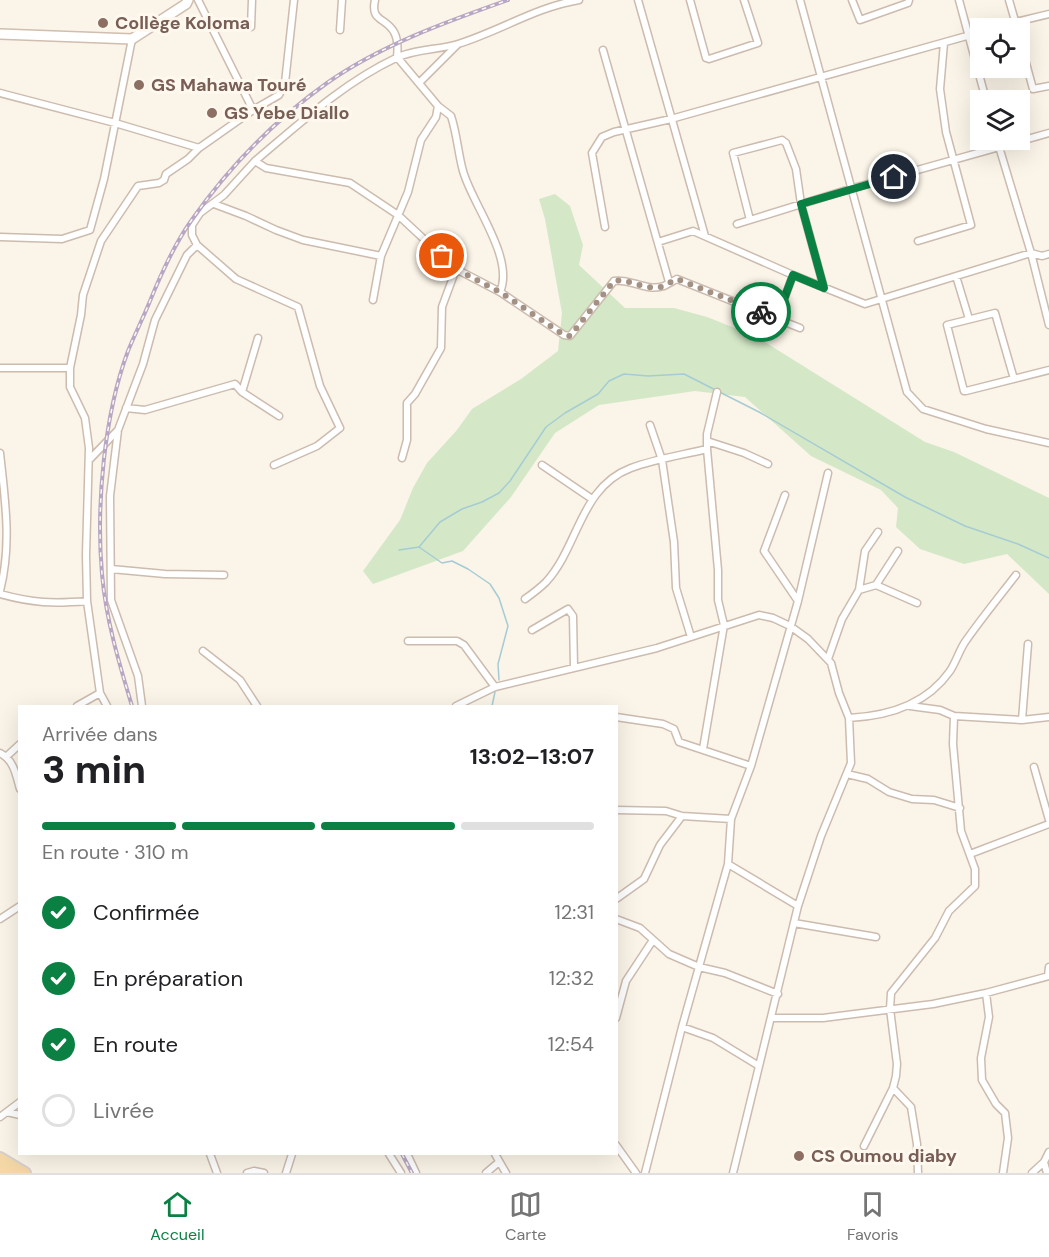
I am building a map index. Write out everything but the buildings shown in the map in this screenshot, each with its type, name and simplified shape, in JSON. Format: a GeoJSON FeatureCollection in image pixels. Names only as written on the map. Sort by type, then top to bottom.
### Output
{"type":"FeatureCollection","features":[{"type":"Feature","properties":{"kind":"main road"},"geometry":{"type":"LineString","coordinates":[[0,1158],[25,1173]]}},
{"type":"Feature","properties":{"kind":"main road"},"geometry":{"type":"LineString","coordinates":[[0,1168],[9,1173]]}},
{"type":"Feature","properties":{"kind":"street"},"geometry":{"type":"LineString","coordinates":[[0,34],[132,39],[186,4],[188,0]]}},
{"type":"Feature","properties":{"kind":"street"},"geometry":{"type":"LineString","coordinates":[[198,0],[253,110]]}},
{"type":"Feature","properties":{"kind":"street"},"geometry":{"type":"LineString","coordinates":[[251,27],[252,0]]}},
{"type":"Feature","properties":{"kind":"street"},"geometry":{"type":"LineString","coordinates":[[106,705],[100,693],[87,601],[89,448],[85,418],[70,387],[70,368],[83,296],[101,242],[138,186],[164,180],[165,174],[188,159],[199,148],[279,94],[285,83],[294,0]]}},
{"type":"Feature","properties":{"kind":"street"},"geometry":{"type":"LineString","coordinates":[[340,30],[342,0]]}},
{"type":"Feature","properties":{"kind":"street"},"geometry":{"type":"LineString","coordinates":[[375,0],[374,13],[394,32],[398,44],[397,57],[438,106],[451,116],[470,192],[494,237],[503,274],[500,292]]}},
{"type":"Feature","properties":{"kind":"street"},"geometry":{"type":"LineString","coordinates":[[274,465],[317,446],[340,428],[320,386],[298,307],[236,279],[197,245],[192,236],[192,225],[200,213],[214,204],[255,161],[347,86],[397,57],[458,44],[539,10],[579,0]]}},
{"type":"Feature","properties":{"kind":"street"},"geometry":{"type":"LineString","coordinates":[[638,0],[705,236]]}},
{"type":"Feature","properties":{"kind":"street"},"geometry":{"type":"LineString","coordinates":[[690,0],[706,58],[709,60],[758,43],[744,0]]}},
{"type":"Feature","properties":{"kind":"street"},"geometry":{"type":"LineString","coordinates":[[800,0],[907,392],[923,409],[986,429],[1049,443]]}},
{"type":"Feature","properties":{"kind":"street"},"geometry":{"type":"LineString","coordinates":[[852,0],[860,20],[909,3],[909,0]]}},
{"type":"Feature","properties":{"kind":"street"},"geometry":{"type":"LineString","coordinates":[[1009,0],[1014,18]]}},
{"type":"Feature","properties":{"kind":"street"},"geometry":{"type":"LineString","coordinates":[[960,1],[983,90]]}},
{"type":"Feature","properties":{"kind":"street"},"geometry":{"type":"LineString","coordinates":[[1030,18],[1049,14]]}},
{"type":"Feature","properties":{"kind":"street"},"geometry":{"type":"LineString","coordinates":[[605,227],[592,153],[603,138],[614,132],[671,119],[968,36]]}},
{"type":"Feature","properties":{"kind":"street"},"geometry":{"type":"LineString","coordinates":[[90,230],[132,39]]}},
{"type":"Feature","properties":{"kind":"street"},"geometry":{"type":"LineString","coordinates":[[918,241],[971,225],[946,132],[940,89],[944,43]]}},
{"type":"Feature","properties":{"kind":"street"},"geometry":{"type":"LineString","coordinates":[[419,83],[458,44]]}},
{"type":"Feature","properties":{"kind":"street"},"geometry":{"type":"LineString","coordinates":[[603,50],[669,282]]}},
{"type":"Feature","properties":{"kind":"street"},"geometry":{"type":"LineString","coordinates":[[1029,78],[1032,88],[1035,90],[1049,86]]}},
{"type":"Feature","properties":{"kind":"street"},"geometry":{"type":"LineString","coordinates":[[0,93],[199,148]]}},
{"type":"Feature","properties":{"kind":"street"},"geometry":{"type":"LineString","coordinates":[[373,300],[381,256],[408,192],[421,140],[436,117],[438,106]]}},
{"type":"Feature","properties":{"kind":"street"},"geometry":{"type":"LineString","coordinates":[[1030,137],[1049,133]]}},
{"type":"Feature","properties":{"kind":"street"},"geometry":{"type":"LineString","coordinates":[[750,220],[733,153],[779,140],[784,141],[796,169],[801,204],[824,288]]}},
{"type":"Feature","properties":{"kind":"street"},"geometry":{"type":"LineString","coordinates":[[737,224],[953,160],[979,150]]}},
{"type":"Feature","properties":{"kind":"street"},"geometry":{"type":"LineString","coordinates":[[1000,150],[1031,253],[1049,325]]}},
{"type":"Feature","properties":{"kind":"street"},"geometry":{"type":"LineString","coordinates":[[255,161],[266,168],[350,183],[398,215],[456,269],[500,292],[564,335],[570,336],[614,281],[620,280],[648,287],[665,286],[677,279],[801,328]]}},
{"type":"Feature","properties":{"kind":"street"},"geometry":{"type":"LineString","coordinates":[[214,204],[303,240],[381,256]]}},
{"type":"Feature","properties":{"kind":"street"},"geometry":{"type":"LineString","coordinates":[[0,237],[62,239],[90,230]]}},
{"type":"Feature","properties":{"kind":"street"},"geometry":{"type":"LineString","coordinates":[[90,230],[101,242]]}},
{"type":"Feature","properties":{"kind":"street"},"geometry":{"type":"LineString","coordinates":[[658,242],[693,231],[865,304],[1031,253],[1042,256],[1049,254]]}},
{"type":"Feature","properties":{"kind":"street"},"geometry":{"type":"LineString","coordinates":[[142,705],[138,676],[111,600],[110,496],[118,429],[143,364],[155,320],[187,255],[197,245]]}},
{"type":"Feature","properties":{"kind":"street"},"geometry":{"type":"LineString","coordinates":[[402,458],[407,440],[407,403],[415,394],[441,348],[441,307],[456,269]]}},
{"type":"Feature","properties":{"kind":"street"},"geometry":{"type":"LineString","coordinates":[[777,318],[793,275]]}},
{"type":"Feature","properties":{"kind":"street"},"geometry":{"type":"LineString","coordinates":[[956,276],[969,319]]}},
{"type":"Feature","properties":{"kind":"street"},"geometry":{"type":"LineString","coordinates":[[1014,379],[996,313],[946,326],[964,391],[1014,379],[1049,370]]}},
{"type":"Feature","properties":{"kind":"street"},"geometry":{"type":"LineString","coordinates":[[242,392],[258,338]]}},
{"type":"Feature","properties":{"kind":"street"},"geometry":{"type":"LineString","coordinates":[[1,370],[70,368]]}},
{"type":"Feature","properties":{"kind":"street"},"geometry":{"type":"LineString","coordinates":[[126,408],[145,410],[235,384],[242,392],[279,416]]}},
{"type":"Feature","properties":{"kind":"street"},"geometry":{"type":"LineString","coordinates":[[703,750],[724,626],[718,600],[718,570],[707,441],[717,392]]}},
{"type":"Feature","properties":{"kind":"street"},"geometry":{"type":"LineString","coordinates":[[650,425],[662,460],[674,542],[676,588],[691,637]]}},
{"type":"Feature","properties":{"kind":"street"},"geometry":{"type":"LineString","coordinates":[[89,460],[118,429]]}},
{"type":"Feature","properties":{"kind":"street"},"geometry":{"type":"LineString","coordinates":[[707,441],[744,453],[768,464]]}},
{"type":"Feature","properties":{"kind":"street"},"geometry":{"type":"LineString","coordinates":[[525,599],[547,581],[560,562],[592,499],[608,482],[629,468],[708,449]]}},
{"type":"Feature","properties":{"kind":"street"},"geometry":{"type":"LineString","coordinates":[[0,453],[7,526],[6,567],[0,592],[25,600],[51,604],[87,601]]}},
{"type":"Feature","properties":{"kind":"street"},"geometry":{"type":"LineString","coordinates":[[542,465],[592,499]]}},
{"type":"Feature","properties":{"kind":"street"},"geometry":{"type":"LineString","coordinates":[[645,1173],[682,1027],[728,864],[731,819],[752,766],[798,601],[828,473]]}},
{"type":"Feature","properties":{"kind":"street"},"geometry":{"type":"LineString","coordinates":[[785,495],[764,551],[798,601]]}},
{"type":"Feature","properties":{"kind":"street"},"geometry":{"type":"LineString","coordinates":[[828,658],[842,619],[859,590],[865,552],[878,532]]}},
{"type":"Feature","properties":{"kind":"street"},"geometry":{"type":"LineString","coordinates":[[876,585],[898,551]]}},
{"type":"Feature","properties":{"kind":"street"},"geometry":{"type":"LineString","coordinates":[[111,569],[165,574],[224,575]]}},
{"type":"Feature","properties":{"kind":"street"},"geometry":{"type":"LineString","coordinates":[[849,718],[874,717],[909,705],[933,691],[951,669],[964,644],[1016,575]]}},
{"type":"Feature","properties":{"kind":"street"},"geometry":{"type":"LineString","coordinates":[[859,590],[876,585],[917,603]]}},
{"type":"Feature","properties":{"kind":"street"},"geometry":{"type":"LineString","coordinates":[[532,630],[568,609],[573,616],[574,668]]}},
{"type":"Feature","properties":{"kind":"street"},"geometry":{"type":"LineString","coordinates":[[458,705],[495,687],[691,637],[759,615],[773,618],[790,626],[808,639],[831,663],[849,718],[851,763],[821,836],[798,906],[733,1173]]}},
{"type":"Feature","properties":{"kind":"street"},"geometry":{"type":"LineString","coordinates":[[408,642],[457,641],[464,645],[495,687]]}},
{"type":"Feature","properties":{"kind":"street"},"geometry":{"type":"LineString","coordinates":[[1022,720],[1028,644]]}},
{"type":"Feature","properties":{"kind":"street"},"geometry":{"type":"LineString","coordinates":[[203,651],[240,680],[257,705]]}},
{"type":"Feature","properties":{"kind":"street"},"geometry":{"type":"LineString","coordinates":[[79,705],[100,693]]}},
{"type":"Feature","properties":{"kind":"street"},"geometry":{"type":"LineString","coordinates":[[909,705],[940,710],[954,716],[1022,720],[1048,715]]}},
{"type":"Feature","properties":{"kind":"street"},"geometry":{"type":"LineString","coordinates":[[864,1146],[893,1088],[897,1064],[890,1009],[891,993],[935,938],[949,911],[975,886],[975,869],[961,831],[953,744],[954,716]]}},
{"type":"Feature","properties":{"kind":"street"},"geometry":{"type":"LineString","coordinates":[[618,717],[663,724],[674,729],[679,742],[752,766]]}},
{"type":"Feature","properties":{"kind":"street"},"geometry":{"type":"LineString","coordinates":[[18,745],[3,754],[13,766],[18,782]]}},
{"type":"Feature","properties":{"kind":"street"},"geometry":{"type":"LineString","coordinates":[[970,854],[1049,822],[1034,767]]}},
{"type":"Feature","properties":{"kind":"street"},"geometry":{"type":"LineString","coordinates":[[847,774],[868,780],[901,796],[933,800],[960,808]]}},
{"type":"Feature","properties":{"kind":"street"},"geometry":{"type":"LineString","coordinates":[[618,810],[666,811],[682,816],[731,819]]}},
{"type":"Feature","properties":{"kind":"street"},"geometry":{"type":"LineString","coordinates":[[618,898],[644,879],[660,846],[682,816]]}},
{"type":"Feature","properties":{"kind":"street"},"geometry":{"type":"LineString","coordinates":[[728,864],[798,906]]}},
{"type":"Feature","properties":{"kind":"street"},"geometry":{"type":"LineString","coordinates":[[0,919],[18,907]]}},
{"type":"Feature","properties":{"kind":"street"},"geometry":{"type":"LineString","coordinates":[[618,920],[640,928],[669,954],[699,967],[726,973],[778,994]]}},
{"type":"Feature","properties":{"kind":"street"},"geometry":{"type":"LineString","coordinates":[[794,923],[876,937]]}},
{"type":"Feature","properties":{"kind":"street"},"geometry":{"type":"LineString","coordinates":[[618,1011],[626,981],[653,940]]}},
{"type":"Feature","properties":{"kind":"street"},"geometry":{"type":"LineString","coordinates":[[772,1018],[823,1018],[933,1004],[1049,976],[1049,967]]}},
{"type":"Feature","properties":{"kind":"street"},"geometry":{"type":"LineString","coordinates":[[986,993],[989,1017],[981,1058],[982,1080],[996,1104],[1005,1113],[1008,1138],[1004,1173]]}},
{"type":"Feature","properties":{"kind":"street"},"geometry":{"type":"LineString","coordinates":[[682,1027],[713,1038],[759,1066]]}},
{"type":"Feature","properties":{"kind":"street"},"geometry":{"type":"LineString","coordinates":[[893,1088],[911,1107],[917,1144],[918,1173]]}},
{"type":"Feature","properties":{"kind":"street"},"geometry":{"type":"LineString","coordinates":[[0,1117],[18,1104]]}},
{"type":"Feature","properties":{"kind":"street"},"geometry":{"type":"LineString","coordinates":[[7,1112],[18,1115]]}},
{"type":"Feature","properties":{"kind":"street"},"geometry":{"type":"LineString","coordinates":[[618,1148],[636,1173]]}},
{"type":"Feature","properties":{"kind":"street"},"geometry":{"type":"LineString","coordinates":[[1032,1173],[1044,1162],[1049,1152]]}},
{"type":"Feature","properties":{"kind":"street"},"geometry":{"type":"LineString","coordinates":[[210,1155],[217,1173]]}},
{"type":"Feature","properties":{"kind":"street"},"geometry":{"type":"LineString","coordinates":[[286,1173],[292,1155]]}},
{"type":"Feature","properties":{"kind":"street"},"geometry":{"type":"LineString","coordinates":[[390,1155],[400,1173]]}},
{"type":"Feature","properties":{"kind":"street"},"geometry":{"type":"LineString","coordinates":[[407,1155],[416,1173]]}},
{"type":"Feature","properties":{"kind":"street"},"geometry":{"type":"LineString","coordinates":[[496,1155],[506,1173]]}},
{"type":"Feature","properties":{"kind":"street"},"geometry":{"type":"LineString","coordinates":[[486,1173],[499,1162]]}},
{"type":"Feature","properties":{"kind":"street"},"geometry":{"type":"LineString","coordinates":[[1044,1162],[1047,1173]]}},
{"type":"Feature","properties":{"kind":"street"},"geometry":{"type":"LineString","coordinates":[[247,1173],[254,1171],[264,1173]]}},
{"type":"Feature","properties":{"kind":"green space"},"geometry":{"type":"Polygon","coordinates":[[[555,194],[570,206],[583,245],[579,265],[625,308],[674,308],[707,317],[755,336],[925,442],[954,452],[1049,498],[1049,594],[1007,554],[964,564],[920,549],[896,527],[898,508],[881,490],[811,456],[745,397],[695,391],[599,405],[555,433],[511,497],[463,551],[373,584],[363,571],[400,520],[413,488],[427,463],[457,430],[472,409],[521,379],[558,351],[562,313],[545,219],[539,199],[555,194]]]}},
{"type":"Feature","properties":{"kind":"waterway"},"geometry":{"type":"LineString","coordinates":[[399,550],[419,547],[440,522],[462,509],[499,493],[510,481],[546,427],[598,394],[609,381],[624,374],[648,376],[684,374],[759,412],[905,497],[965,526],[1018,544],[1049,558]]}},
{"type":"Feature","properties":{"kind":"waterway"},"geometry":{"type":"LineString","coordinates":[[419,547],[442,563],[452,561],[468,569],[490,584],[499,598],[508,626],[498,664],[499,680]]}},
{"type":"Feature","properties":{"kind":"waterway"},"geometry":{"type":"LineString","coordinates":[[492,705],[495,692]]}},
{"type":"Feature","properties":{"kind":"railway"},"geometry":{"type":"LineString","coordinates":[[132,705],[114,641],[104,591],[100,548],[101,490],[108,432],[120,376],[128,351],[173,250],[205,201],[221,182],[253,146],[308,97],[369,57],[438,26],[508,0]]}},
{"type":"Feature","properties":{"kind":"railway"},"geometry":{"type":"LineString","coordinates":[[403,1155],[412,1173]]}},
{"type":"Feature","properties":{"kind":"way so far"},"geometry":{"type":"LineString","coordinates":[[442,256],[456,269],[500,292],[564,335],[570,336],[614,281],[620,280],[648,287],[665,286],[677,279],[761,312]]}},
{"type":"Feature","properties":{"kind":"place","name":"Collège Koloma"},"geometry":{"type":"Point","coordinates":[103,23]}},
{"type":"Feature","properties":{"kind":"place","name":"GS Mahawa Touré"},"geometry":{"type":"Point","coordinates":[139,85]}},
{"type":"Feature","properties":{"kind":"place","name":"GS Yebe Diallo"},"geometry":{"type":"Point","coordinates":[212,113]}},
{"type":"Feature","properties":{"kind":"place","name":"CS Oumou diaby"},"geometry":{"type":"Point","coordinates":[799,1156]}},
{"type":"Feature","properties":{"kind":"route"},"geometry":{"type":"LineString","coordinates":[[761,312],[777,318],[793,275],[824,288],[801,204],[894,177]]}}]}
